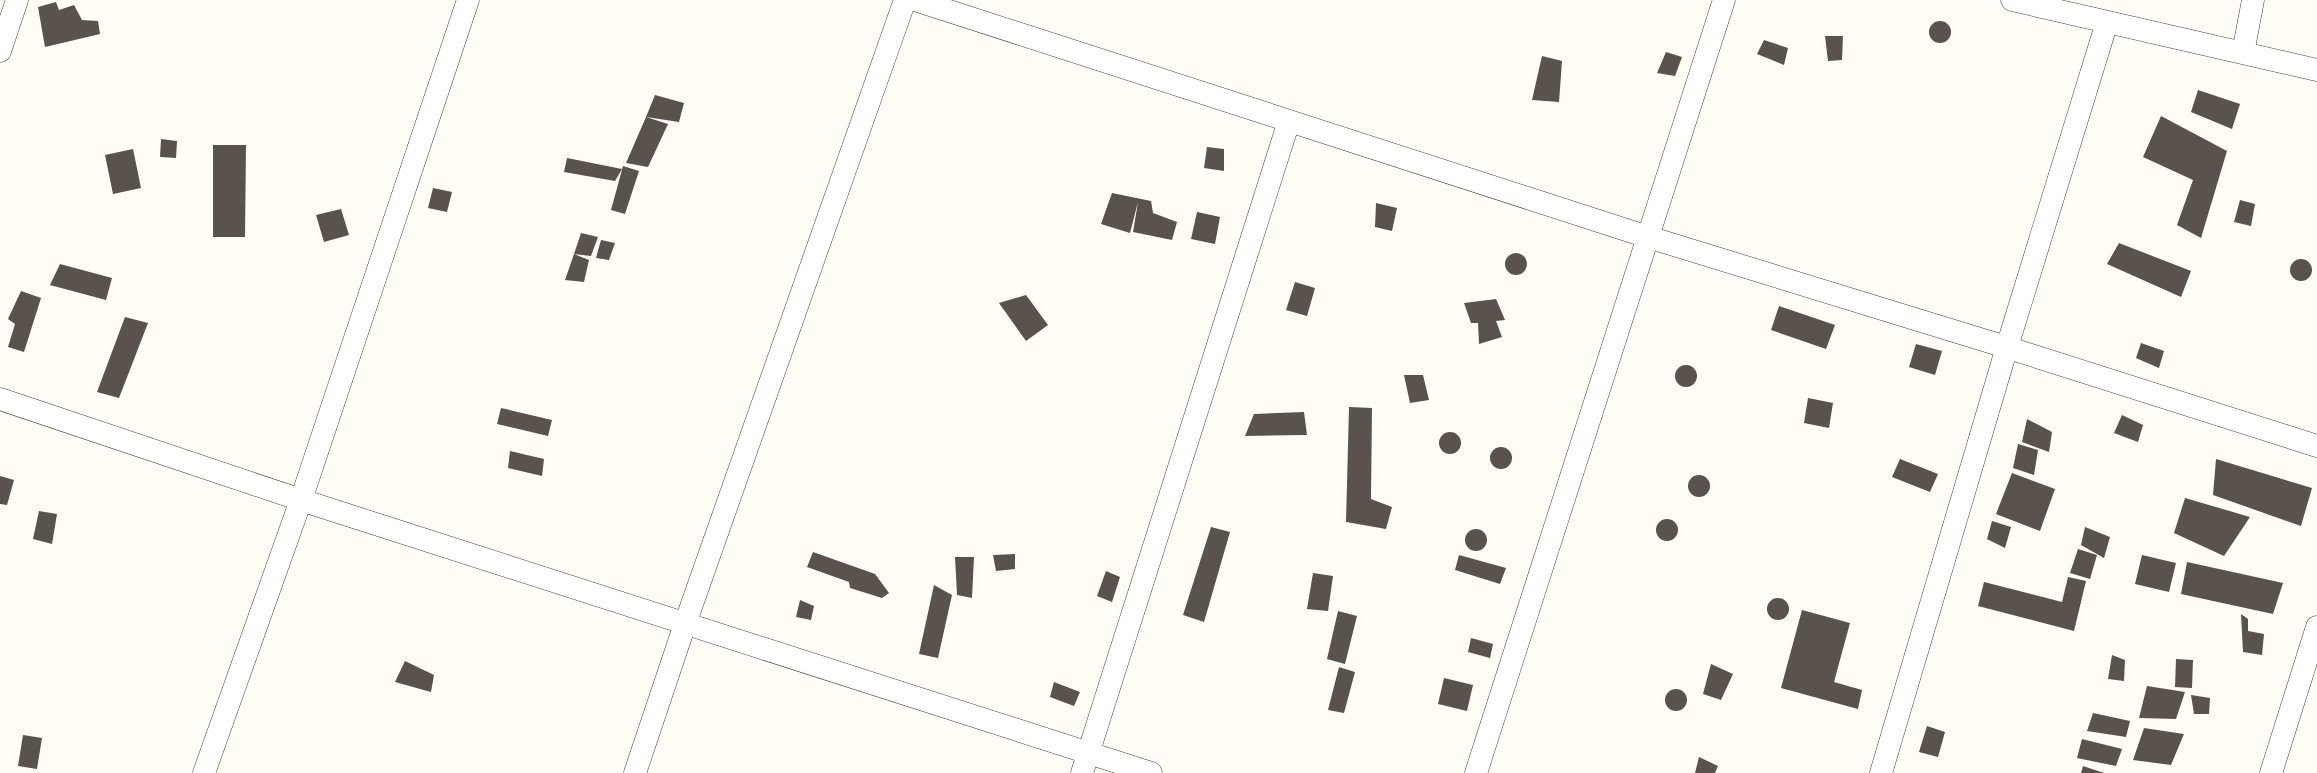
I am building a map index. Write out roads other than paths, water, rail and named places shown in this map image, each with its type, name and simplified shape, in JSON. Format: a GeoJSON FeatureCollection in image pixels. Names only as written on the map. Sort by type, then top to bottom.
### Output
{"type":"FeatureCollection","features":[{"type":"Feature","properties":{"kind":"street"},"geometry":{"type":"LineString","coordinates":[[0,52],[17,0]]}},
{"type":"Feature","properties":{"kind":"street"},"geometry":{"type":"LineString","coordinates":[[204,773],[301,500],[468,0]]}},
{"type":"Feature","properties":{"kind":"street"},"geometry":{"type":"LineString","coordinates":[[635,773],[685,624],[905,0]]}},
{"type":"Feature","properties":{"kind":"street"},"geometry":{"type":"LineString","coordinates":[[915,0],[1648,237],[2007,347],[2317,446]]}},
{"type":"Feature","properties":{"kind":"street"},"geometry":{"type":"LineString","coordinates":[[1476,773],[1724,0]]}},
{"type":"Feature","properties":{"kind":"street"},"geometry":{"type":"LineString","coordinates":[[2012,0],[2317,70]]}},
{"type":"Feature","properties":{"kind":"street"},"geometry":{"type":"LineString","coordinates":[[2243,53],[2253,0]]}},
{"type":"Feature","properties":{"kind":"street"},"geometry":{"type":"LineString","coordinates":[[1880,773],[2007,347],[2107,22]]}},
{"type":"Feature","properties":{"kind":"street"},"geometry":{"type":"LineString","coordinates":[[1085,763],[1289,121]]}},
{"type":"Feature","properties":{"kind":"street"},"geometry":{"type":"LineString","coordinates":[[0,399],[301,500],[685,624],[1085,763],[1151,773]]}},
{"type":"Feature","properties":{"kind":"street"},"geometry":{"type":"LineString","coordinates":[[2271,773],[2317,627]]}}]}
